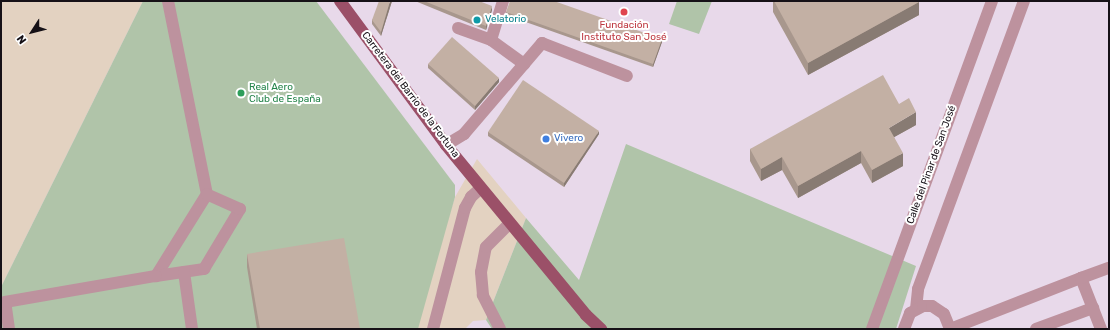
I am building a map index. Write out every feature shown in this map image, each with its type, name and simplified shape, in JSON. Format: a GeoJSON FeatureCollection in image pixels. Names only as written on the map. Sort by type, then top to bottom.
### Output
{"type":"FeatureCollection","features":[{"type":"Feature","properties":{"kind":"main road","name":"Carretera del Barrio de la Fortuna"},"geometry":{"type":"LineString","coordinates":[[340,1],[446,144],[481,188],[586,315],[601,329]]}},
{"type":"Feature","properties":{"kind":"street"},"geometry":{"type":"LineString","coordinates":[[156,276],[207,194],[168,1]]}},
{"type":"Feature","properties":{"kind":"street","name":"Calle del Pinar de San José"},"geometry":{"type":"LineString","coordinates":[[872,329],[992,1]]}},
{"type":"Feature","properties":{"kind":"street"},"geometry":{"type":"LineString","coordinates":[[916,309],[918,289],[1024,1]]}},
{"type":"Feature","properties":{"kind":"street"},"geometry":{"type":"LineString","coordinates":[[491,40],[500,2]]}},
{"type":"Feature","properties":{"kind":"street"},"geometry":{"type":"LineString","coordinates":[[458,28],[491,40],[524,64]]}},
{"type":"Feature","properties":{"kind":"street"},"geometry":{"type":"LineString","coordinates":[[446,144],[464,134],[542,42],[627,76]]}},
{"type":"Feature","properties":{"kind":"street"},"geometry":{"type":"LineString","coordinates":[[433,329],[465,208],[470,197],[481,188]]}},
{"type":"Feature","properties":{"kind":"street"},"geometry":{"type":"LineString","coordinates":[[9,329],[5,302],[204,269],[240,209],[207,194]]}},
{"type":"Feature","properties":{"kind":"street"},"geometry":{"type":"LineString","coordinates":[[500,329],[483,295],[481,272],[486,247],[510,223]]}},
{"type":"Feature","properties":{"kind":"street"},"geometry":{"type":"LineString","coordinates":[[904,329],[908,317],[916,309],[924,306],[938,309],[948,321],[950,329],[1109,268]]}},
{"type":"Feature","properties":{"kind":"street"},"geometry":{"type":"LineString","coordinates":[[184,272],[192,329]]}},
{"type":"Feature","properties":{"kind":"street"},"geometry":{"type":"LineString","coordinates":[[1081,278],[1101,329]]}},
{"type":"Feature","properties":{"kind":"street"},"geometry":{"type":"LineString","coordinates":[[1036,329],[1093,308]]}},
{"type":"Feature","properties":{"kind":"shaded area"},"geometry":{"type":"Polygon","coordinates":[[[1,1],[143,1],[1,287],[1,1]]]}},
{"type":"Feature","properties":{"kind":"shaded area"},"geometry":{"type":"Polygon","coordinates":[[[477,159],[526,218],[486,320],[473,321],[465,329],[414,329],[455,197],[477,159]]]}},
{"type":"Feature","properties":{"kind":"green space","name":"Real Aero Club de España"},"geometry":{"type":"Polygon","coordinates":[[[143,1],[316,1],[455,185],[455,197],[418,329],[1,329],[1,287],[143,1]]]}},
{"type":"Feature","properties":{"kind":"green space"},"geometry":{"type":"Polygon","coordinates":[[[677,1],[712,1],[699,34],[669,24],[677,1]]]}},
{"type":"Feature","properties":{"kind":"green space"},"geometry":{"type":"Polygon","coordinates":[[[626,144],[916,266],[896,329],[492,329],[486,320],[526,218],[579,280],[626,144]]]}},
{"type":"Feature","properties":{"kind":"building"},"geometry":{"type":"Polygon","coordinates":[[[379,1],[390,1],[381,32],[372,20],[379,1]]]}},
{"type":"Feature","properties":{"kind":"building","name":"Velatorio"},"geometry":{"type":"Polygon","coordinates":[[[424,1],[479,1],[492,6],[486,26],[424,1]]]}},
{"type":"Feature","properties":{"kind":"building"},"geometry":{"type":"Polygon","coordinates":[[[510,1],[554,1],[662,39],[653,64],[506,12],[510,1]]]}},
{"type":"Feature","properties":{"kind":"building"},"geometry":{"type":"Polygon","coordinates":[[[774,1],[918,1],[919,2],[808,63],[774,1]]]}},
{"type":"Feature","properties":{"kind":"building"},"geometry":{"type":"Polygon","coordinates":[[[452,37],[499,78],[475,106],[428,64],[452,37]]]}},
{"type":"Feature","properties":{"kind":"building"},"geometry":{"type":"Polygon","coordinates":[[[883,75],[899,104],[909,98],[916,112],[889,128],[903,153],[872,170],[861,151],[798,186],[782,157],[761,169],[750,149],[883,75]]]}},
{"type":"Feature","properties":{"kind":"building"},"geometry":{"type":"Polygon","coordinates":[[[523,80],[599,131],[564,183],[488,132],[523,80]]]}},
{"type":"Feature","properties":{"kind":"building"},"geometry":{"type":"Polygon","coordinates":[[[344,238],[360,329],[260,329],[247,254],[344,238]]]}},
{"type":"Feature","properties":{"kind":"place","name":"Fundación Instituto San José"},"geometry":{"type":"Point","coordinates":[624,12]}},
{"type":"Feature","properties":{"kind":"place","name":"Velatorio"},"geometry":{"type":"Point","coordinates":[477,20]}},
{"type":"Feature","properties":{"kind":"place","name":"Real Aero Club de España"},"geometry":{"type":"Point","coordinates":[241,93]}},
{"type":"Feature","properties":{"kind":"place","name":"Vivero"},"geometry":{"type":"Point","coordinates":[546,139]}}]}
